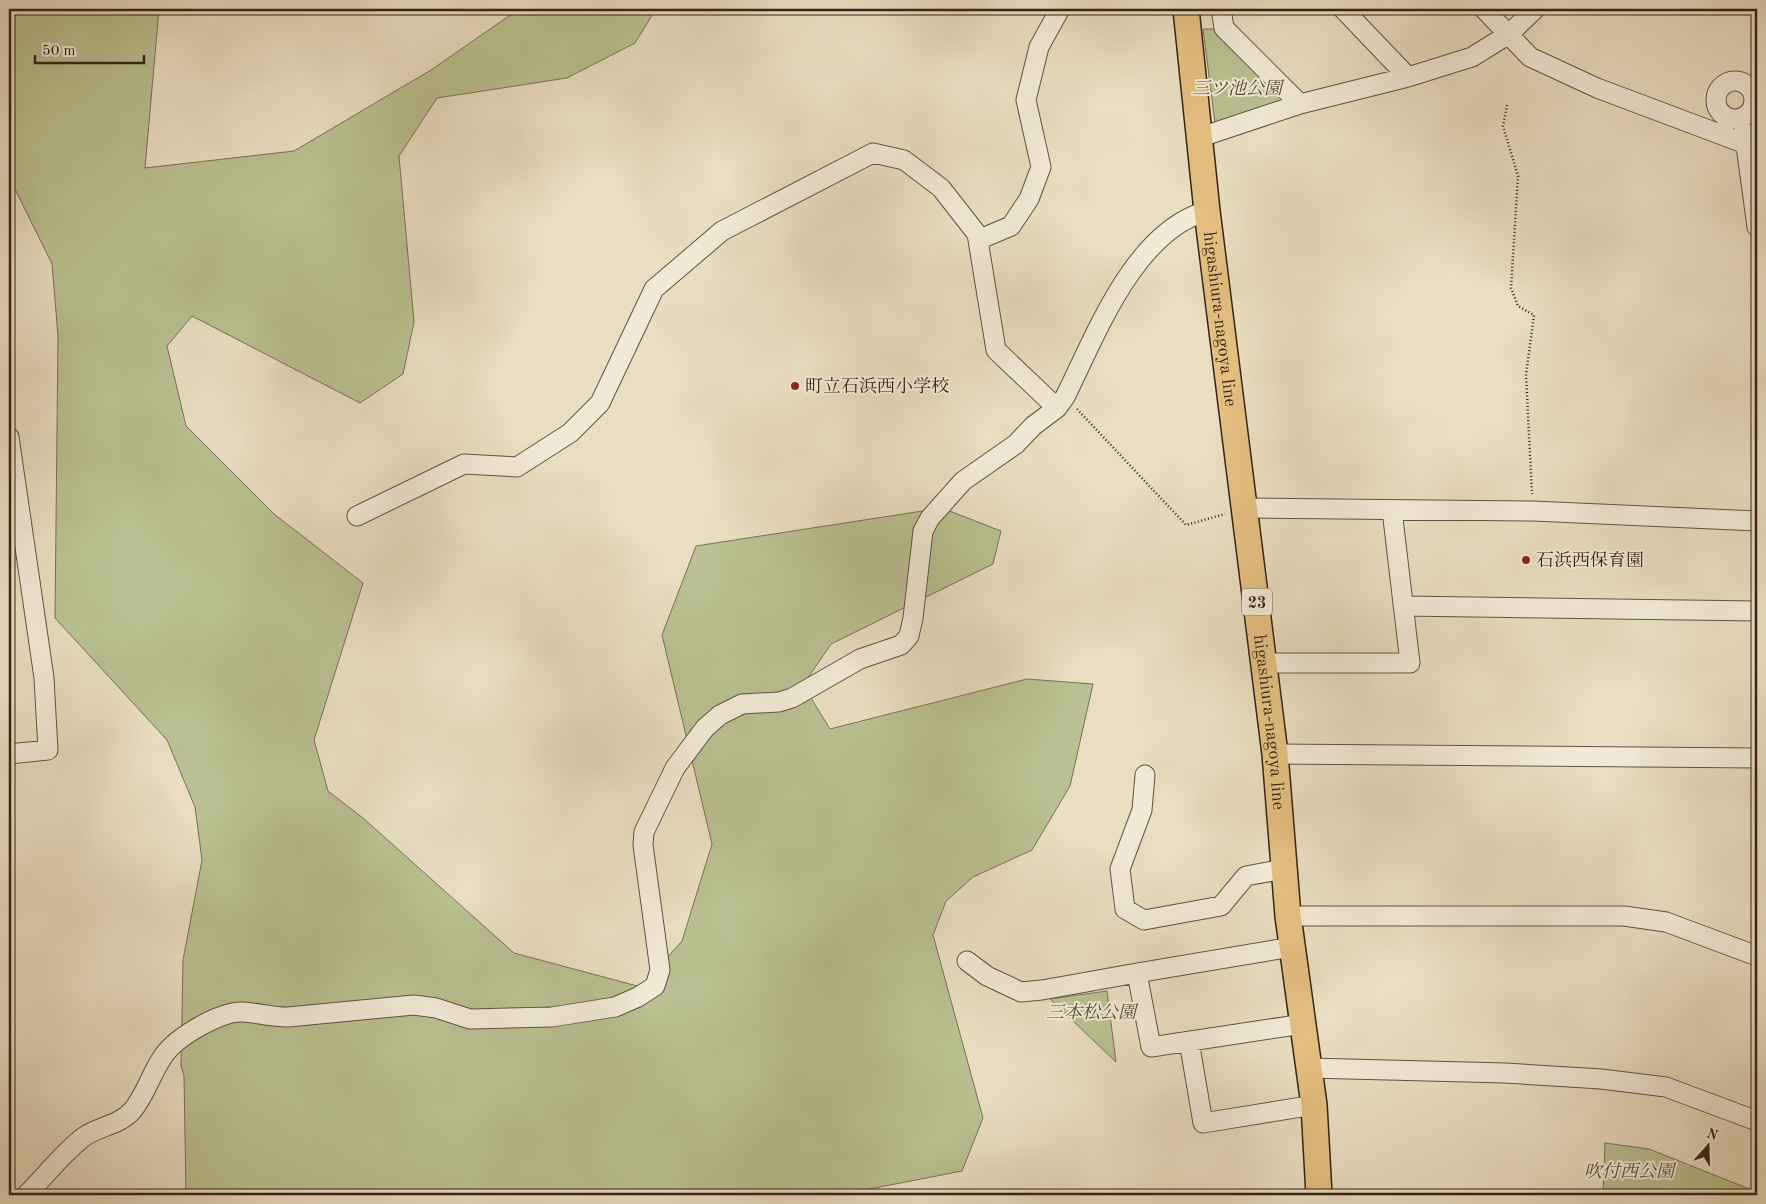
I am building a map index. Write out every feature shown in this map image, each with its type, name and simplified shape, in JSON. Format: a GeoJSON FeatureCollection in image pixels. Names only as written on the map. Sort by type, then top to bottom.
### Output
{"type":"FeatureCollection","features":[{"type":"Feature","properties":{"kind":"main road","name":"higashiura-nagoya line"},"geometry":{"type":"LineString","coordinates":[[1186,9],[1201,137],[1207,211],[1246,508],[1275,754],[1288,916],[1314,1105],[1319,1195]]}},
{"type":"Feature","properties":{"kind":"street"},"geometry":{"type":"LineString","coordinates":[[978,240],[1011,226],[1029,199],[1041,167],[1026,100],[1039,47],[1060,9]]}},
{"type":"Feature","properties":{"kind":"street"},"geometry":{"type":"LineString","coordinates":[[1221,9],[1224,28],[1300,104]]}},
{"type":"Feature","properties":{"kind":"street"},"geometry":{"type":"LineString","coordinates":[[1343,9],[1408,77]]}},
{"type":"Feature","properties":{"kind":"street"},"geometry":{"type":"LineString","coordinates":[[1484,9],[1530,57],[1597,88],[1746,144]]}},
{"type":"Feature","properties":{"kind":"street"},"geometry":{"type":"LineString","coordinates":[[1201,137],[1300,104],[1408,77],[1472,57],[1509,34],[1535,9]]}},
{"type":"Feature","properties":{"kind":"street"},"geometry":{"type":"LineString","coordinates":[[1742,118],[1754,185],[1757,227]]}},
{"type":"Feature","properties":{"kind":"street"},"geometry":{"type":"LineString","coordinates":[[357,516],[464,464],[517,467],[570,433],[600,402],[654,289],[722,231],[873,153],[904,160],[941,188],[977,234],[996,350],[1061,403]]}},
{"type":"Feature","properties":{"kind":"street"},"geometry":{"type":"LineString","coordinates":[[26,1195],[84,1137],[113,1125],[132,1111],[162,1056],[171,1047],[212,1020],[226,1014],[242,1012],[267,1017],[288,1017],[414,1005],[436,1008],[470,1019],[552,1017],[615,1007],[638,997],[655,986],[660,970],[643,845],[644,832],[675,768],[705,728],[720,715],[742,704],[779,702],[792,698],[860,659],[901,645],[908,636],[913,618],[923,531],[930,518],[963,481],[1016,444],[1033,426],[1061,403],[1114,298],[1153,244],[1190,216],[1207,211]]}},
{"type":"Feature","properties":{"kind":"street"},"geometry":{"type":"LineString","coordinates":[[9,437],[44,678],[48,750],[9,754]]}},
{"type":"Feature","properties":{"kind":"street"},"geometry":{"type":"LineString","coordinates":[[1246,508],[1533,511],[1757,521]]}},
{"type":"Feature","properties":{"kind":"street"},"geometry":{"type":"LineString","coordinates":[[1264,663],[1410,663],[1392,510]]}},
{"type":"Feature","properties":{"kind":"street"},"geometry":{"type":"LineString","coordinates":[[1403,606],[1757,610]]}},
{"type":"Feature","properties":{"kind":"street"},"geometry":{"type":"LineString","coordinates":[[1275,754],[1757,758]]}},
{"type":"Feature","properties":{"kind":"street"},"geometry":{"type":"LineString","coordinates":[[1145,775],[1142,810],[1120,869],[1125,909],[1134,916],[1144,920],[1221,906],[1246,876],[1284,870]]}},
{"type":"Feature","properties":{"kind":"street"},"geometry":{"type":"LineString","coordinates":[[1288,916],[1624,916],[1666,922],[1757,956]]}},
{"type":"Feature","properties":{"kind":"street"},"geometry":{"type":"LineString","coordinates":[[967,961],[987,976],[1021,992],[1042,990],[1292,946]]}},
{"type":"Feature","properties":{"kind":"street"},"geometry":{"type":"LineString","coordinates":[[1137,973],[1151,1047],[1303,1024]]}},
{"type":"Feature","properties":{"kind":"street"},"geometry":{"type":"LineString","coordinates":[[1189,1042],[1204,1122],[1314,1105]]}},
{"type":"Feature","properties":{"kind":"street"},"geometry":{"type":"LineString","coordinates":[[1309,1068],[1505,1073],[1609,1080],[1666,1087],[1757,1121]]}},
{"type":"Feature","properties":{"kind":"path"},"geometry":{"type":"LineString","coordinates":[[1507,105],[1503,126],[1518,176],[1511,288],[1518,306],[1534,315],[1526,375],[1533,511]]}},
{"type":"Feature","properties":{"kind":"path"},"geometry":{"type":"LineString","coordinates":[[1061,403],[1186,525],[1246,508]]}},
{"type":"Feature","properties":{"kind":"green space"},"geometry":{"type":"Polygon","coordinates":[[[9,9],[159,9],[145,168],[294,151],[431,70],[519,9],[656,9],[635,43],[567,78],[437,98],[399,156],[414,322],[403,374],[360,403],[192,316],[167,346],[186,426],[274,514],[363,583],[314,740],[328,791],[363,818],[514,953],[641,987],[682,941],[712,844],[662,635],[696,546],[942,508],[1001,531],[993,564],[831,644],[803,685],[830,729],[1027,679],[1093,684],[1070,786],[1032,850],[973,877],[946,901],[933,935],[983,1118],[962,1171],[839,1195],[186,1195],[184,1076],[181,1066],[183,960],[202,860],[195,807],[167,740],[55,618],[58,336],[52,264],[15,189],[9,187],[9,9]]]}},
{"type":"Feature","properties":{"kind":"green space","name":"三ツ池公園"},"geometry":{"type":"Polygon","coordinates":[[[1203,29],[1218,29],[1285,101],[1215,123],[1203,29]]]}},
{"type":"Feature","properties":{"kind":"green space","name":"三本松公園"},"geometry":{"type":"Polygon","coordinates":[[[1107,991],[1116,1062],[1050,999],[1107,991]]]}},
{"type":"Feature","properties":{"kind":"green space","name":"吹付西公園"},"geometry":{"type":"Polygon","coordinates":[[[1605,1143],[1649,1149],[1757,1192],[1757,1195],[1603,1195],[1605,1143]]]}},
{"type":"Feature","properties":{"kind":"green space"},"geometry":{"type":"Polygon","coordinates":[[[59,1189],[64,1195],[9,1195],[9,1194],[59,1189]]]}},
{"type":"Feature","properties":{"kind":"place","name":"町立石浜西小学校"},"geometry":{"type":"Point","coordinates":[795,386]}},
{"type":"Feature","properties":{"kind":"place","name":"石浜西保育園"},"geometry":{"type":"Point","coordinates":[1526,560]}}]}
